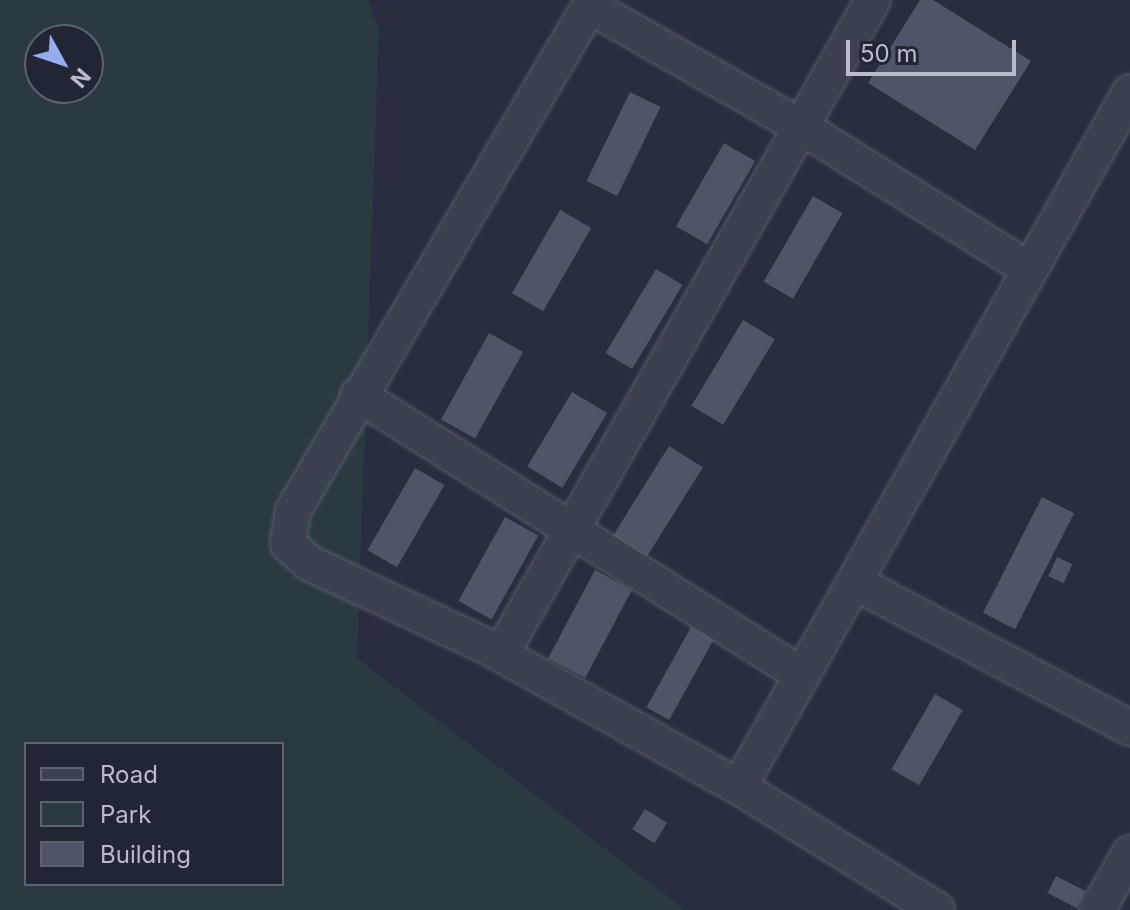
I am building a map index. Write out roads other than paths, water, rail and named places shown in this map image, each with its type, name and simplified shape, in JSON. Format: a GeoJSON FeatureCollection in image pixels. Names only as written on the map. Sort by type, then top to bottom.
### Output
{"type":"FeatureCollection","features":[{"type":"Feature","properties":{"kind":"street"},"geometry":{"type":"LineString","coordinates":[[501,654],[803,128],[873,0]]}},
{"type":"Feature","properties":{"kind":"street"},"geometry":{"type":"LineString","coordinates":[[937,910],[739,787],[501,654],[293,553],[287,534],[293,511],[358,395],[591,3],[803,128],[1027,268]]}},
{"type":"Feature","properties":{"kind":"street"},"geometry":{"type":"LineString","coordinates":[[739,787],[856,583],[1027,268],[1130,92]]}},
{"type":"Feature","properties":{"kind":"street"},"geometry":{"type":"LineString","coordinates":[[358,395],[802,675]]}},
{"type":"Feature","properties":{"kind":"street"},"geometry":{"type":"LineString","coordinates":[[856,583],[1130,728]]}},
{"type":"Feature","properties":{"kind":"street"},"geometry":{"type":"LineString","coordinates":[[1097,910],[1130,853]]}}]}
